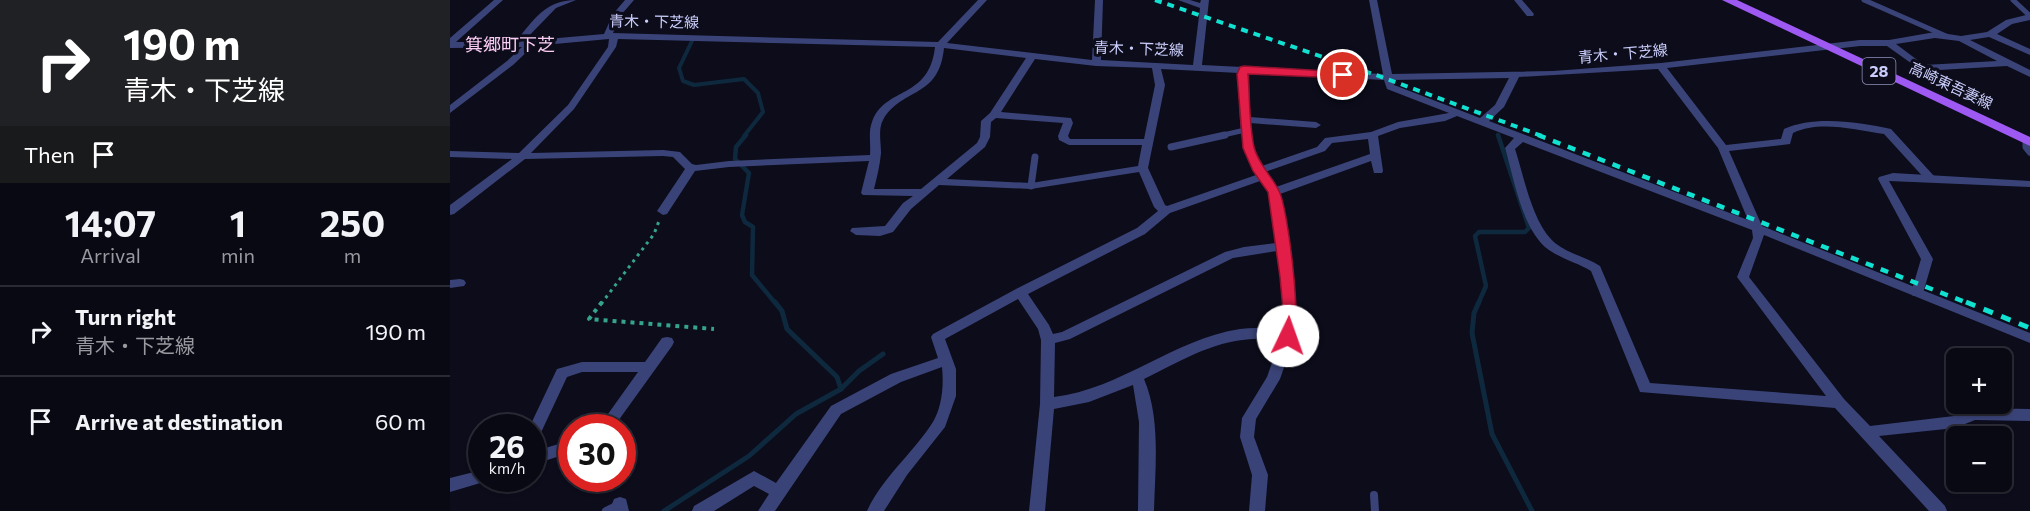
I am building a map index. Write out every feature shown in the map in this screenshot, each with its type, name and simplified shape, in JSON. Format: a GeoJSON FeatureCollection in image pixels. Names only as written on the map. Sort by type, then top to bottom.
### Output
{"type":"FeatureCollection","features":[{"type":"Feature","properties":{"kind":"main road","name":"高崎東吾妻線"},"geometry":{"type":"LineString","coordinates":[[1728,0],[2028,144]]}},
{"type":"Feature","properties":{"kind":"street"},"geometry":{"type":"LineString","coordinates":[[450,44],[499,0]]}},
{"type":"Feature","properties":{"kind":"street"},"geometry":{"type":"LineString","coordinates":[[518,43],[553,6],[572,0]]}},
{"type":"Feature","properties":{"kind":"street"},"geometry":{"type":"LineString","coordinates":[[450,212],[522,156],[571,107],[612,47],[610,37],[617,14],[630,0]]}},
{"type":"Feature","properties":{"kind":"street"},"geometry":{"type":"LineString","coordinates":[[968,0],[981,1]]}},
{"type":"Feature","properties":{"kind":"street"},"geometry":{"type":"LineString","coordinates":[[1096,63],[1099,0]]}},
{"type":"Feature","properties":{"kind":"street"},"geometry":{"type":"LineString","coordinates":[[1182,0],[1205,4],[1197,67]]}},
{"type":"Feature","properties":{"kind":"street"},"geometry":{"type":"LineString","coordinates":[[1373,0],[1390,87],[1757,228],[2030,338]]}},
{"type":"Feature","properties":{"kind":"street"},"geometry":{"type":"LineString","coordinates":[[1518,0],[1530,14]]}},
{"type":"Feature","properties":{"kind":"street"},"geometry":{"type":"LineString","coordinates":[[923,192],[867,193],[875,158],[876,124],[879,119],[934,74],[939,64],[940,45],[981,1]]}},
{"type":"Feature","properties":{"kind":"street"},"geometry":{"type":"LineString","coordinates":[[1961,39],[1990,34],[2009,22],[2030,17]]}},
{"type":"Feature","properties":{"kind":"street"},"geometry":{"type":"LineString","coordinates":[[1990,34],[2030,52]]}},
{"type":"Feature","properties":{"kind":"street","name":"青木・下芝線"},"geometry":{"type":"LineString","coordinates":[[450,44],[530,44],[610,37],[776,39],[940,45],[1096,63],[1387,77],[1515,76],[1661,66],[1827,47],[1889,43],[1935,36],[1961,39]]}},
{"type":"Feature","properties":{"kind":"street"},"geometry":{"type":"LineString","coordinates":[[1961,39],[2030,74]]}},
{"type":"Feature","properties":{"kind":"street"},"geometry":{"type":"LineString","coordinates":[[1889,43],[1922,68],[2009,63]]}},
{"type":"Feature","properties":{"kind":"street"},"geometry":{"type":"LineString","coordinates":[[450,110],[510,63],[530,44]]}},
{"type":"Feature","properties":{"kind":"street"},"geometry":{"type":"LineString","coordinates":[[855,231],[880,232],[889,229],[907,206],[981,145],[985,137],[986,121],[994,115],[1031,57]]}},
{"type":"Feature","properties":{"kind":"street"},"geometry":{"type":"LineString","coordinates":[[1156,66],[1160,85],[1143,168],[1160,207],[1166,210]]}},
{"type":"Feature","properties":{"kind":"street"},"geometry":{"type":"LineString","coordinates":[[1661,66],[1723,148],[1757,228],[1759,238],[1743,277],[1839,403],[1939,511]]}},
{"type":"Feature","properties":{"kind":"street"},"geometry":{"type":"LineString","coordinates":[[1244,69],[1245,125],[1248,148],[1261,174],[1274,192],[1290,310],[1288,336],[1272,379],[1250,418],[1247,437],[1260,475],[1257,511]]}},
{"type":"Feature","properties":{"kind":"street"},"geometry":{"type":"LineString","coordinates":[[1482,122],[1499,107],[1515,76]]}},
{"type":"Feature","properties":{"kind":"street"},"geometry":{"type":"LineString","coordinates":[[875,511],[902,470],[938,426],[949,396],[949,369],[944,361],[938,337],[1020,292],[1142,231],[1166,210],[1321,149],[1329,140],[1373,135],[1398,125],[1445,118],[1457,113]]}},
{"type":"Feature","properties":{"kind":"street"},"geometry":{"type":"LineString","coordinates":[[994,115],[1067,120],[1063,136],[1064,140],[1069,142],[1148,142]]}},
{"type":"Feature","properties":{"kind":"street"},"geometry":{"type":"LineString","coordinates":[[1723,148],[1786,142],[1788,131],[1801,124],[1828,124],[1882,130],[1891,134],[1930,178]]}},
{"type":"Feature","properties":{"kind":"street"},"geometry":{"type":"LineString","coordinates":[[1245,125],[1316,125]]}},
{"type":"Feature","properties":{"kind":"street"},"geometry":{"type":"LineString","coordinates":[[1373,135],[1378,171]]}},
{"type":"Feature","properties":{"kind":"street"},"geometry":{"type":"LineString","coordinates":[[1521,138],[1510,148],[1538,230],[1558,251],[1596,269],[1645,388],[1839,403]]}},
{"type":"Feature","properties":{"kind":"street"},"geometry":{"type":"LineString","coordinates":[[450,154],[522,156],[663,153],[676,154],[692,167],[875,158]]}},
{"type":"Feature","properties":{"kind":"street"},"geometry":{"type":"LineString","coordinates":[[1274,192],[1376,156]]}},
{"type":"Feature","properties":{"kind":"street"},"geometry":{"type":"LineString","coordinates":[[663,211],[692,167]]}},
{"type":"Feature","properties":{"kind":"street"},"geometry":{"type":"LineString","coordinates":[[938,182],[1031,186],[1143,168]]}},
{"type":"Feature","properties":{"kind":"street"},"geometry":{"type":"LineString","coordinates":[[1917,292],[1927,259],[1883,178],[1893,176],[2030,184]]}},
{"type":"Feature","properties":{"kind":"street"},"geometry":{"type":"LineString","coordinates":[[1048,340],[1065,336],[1229,255],[1281,246]]}},
{"type":"Feature","properties":{"kind":"street"},"geometry":{"type":"LineString","coordinates":[[1020,292],[1030,304],[1048,340],[1047,404],[1037,511]]}},
{"type":"Feature","properties":{"kind":"street"},"geometry":{"type":"LineString","coordinates":[[1047,404],[1064,403],[1093,394],[1190,350],[1226,337],[1258,333],[1288,336]]}},
{"type":"Feature","properties":{"kind":"street"},"geometry":{"type":"LineString","coordinates":[[615,414],[667,342]]}},
{"type":"Feature","properties":{"kind":"street"},"geometry":{"type":"LineString","coordinates":[[766,511],[777,491],[824,425],[837,411],[896,378],[944,361]]}},
{"type":"Feature","properties":{"kind":"street"},"geometry":{"type":"LineString","coordinates":[[542,414],[555,383],[562,373],[582,366],[649,367]]}},
{"type":"Feature","properties":{"kind":"street"},"geometry":{"type":"LineString","coordinates":[[1136,376],[1141,385],[1148,447],[1146,511]]}},
{"type":"Feature","properties":{"kind":"street"},"geometry":{"type":"LineString","coordinates":[[1867,435],[1874,431],[1955,422],[1974,414],[2030,415]]}},
{"type":"Feature","properties":{"kind":"street"},"geometry":{"type":"LineString","coordinates":[[700,511],[754,478],[777,491]]}},
{"type":"Feature","properties":{"kind":"street"},"geometry":{"type":"LineString","coordinates":[[450,485],[468,480]]}},
{"type":"Feature","properties":{"kind":"lane"},"geometry":{"type":"LineString","coordinates":[[1864,0],[1946,36]]}},
{"type":"Feature","properties":{"kind":"lane"},"geometry":{"type":"LineString","coordinates":[[2013,0],[2030,17]]}},
{"type":"Feature","properties":{"kind":"lane"},"geometry":{"type":"LineString","coordinates":[[1170,147],[1245,125]]}},
{"type":"Feature","properties":{"kind":"lane"},"geometry":{"type":"LineString","coordinates":[[1031,186],[1035,157]]}},
{"type":"Feature","properties":{"kind":"lane"},"geometry":{"type":"LineString","coordinates":[[1374,495],[1376,511]]}},
{"type":"Feature","properties":{"kind":"path"},"geometry":{"type":"LineString","coordinates":[[663,211],[654,234],[589,319],[714,329]]}},
{"type":"Feature","properties":{"kind":"waterway"},"geometry":{"type":"LineString","coordinates":[[692,41],[679,68],[683,81],[694,85],[744,79],[758,93],[763,112],[744,136]]}},
{"type":"Feature","properties":{"kind":"waterway"},"geometry":{"type":"LineString","coordinates":[[746,135],[736,147],[735,159],[749,173],[742,215],[745,222],[753,227],[752,275],[776,304]]}},
{"type":"Feature","properties":{"kind":"waterway"},"geometry":{"type":"LineString","coordinates":[[1478,304],[1486,286],[1475,236],[1479,232],[1525,232],[1529,228],[1498,135]]}},
{"type":"Feature","properties":{"kind":"waterway"},"geometry":{"type":"LineString","coordinates":[[775,302],[782,311],[787,329],[837,377],[841,389]]}},
{"type":"Feature","properties":{"kind":"waterway"},"geometry":{"type":"LineString","coordinates":[[1479,302],[1474,313],[1472,333],[1492,434],[1532,511]]}},
{"type":"Feature","properties":{"kind":"waterway"},"geometry":{"type":"LineString","coordinates":[[841,389],[859,371],[883,354]]}},
{"type":"Feature","properties":{"kind":"waterway"},"geometry":{"type":"LineString","coordinates":[[664,511],[749,456],[796,414],[841,389]]}},
{"type":"Feature","properties":{"kind":"railway"},"geometry":{"type":"LineString","coordinates":[[1155,0],[1376,75],[1542,136]]}},
{"type":"Feature","properties":{"kind":"railway"},"geometry":{"type":"LineString","coordinates":[[1538,135],[1970,304]]}},
{"type":"Feature","properties":{"kind":"railway"},"geometry":{"type":"LineString","coordinates":[[1966,302],[2030,328]]}},
{"type":"Feature","properties":{"kind":"district","name":"箕郷町下芝"},"geometry":{"type":"Point","coordinates":[510,45]}},
{"type":"Feature","properties":{"kind":"route"},"geometry":{"type":"LineString","coordinates":[[1288,336],[1290,310],[1287,277],[1274,192],[1259,171],[1248,148],[1245,130],[1244,69],[1343,75]]}}]}
